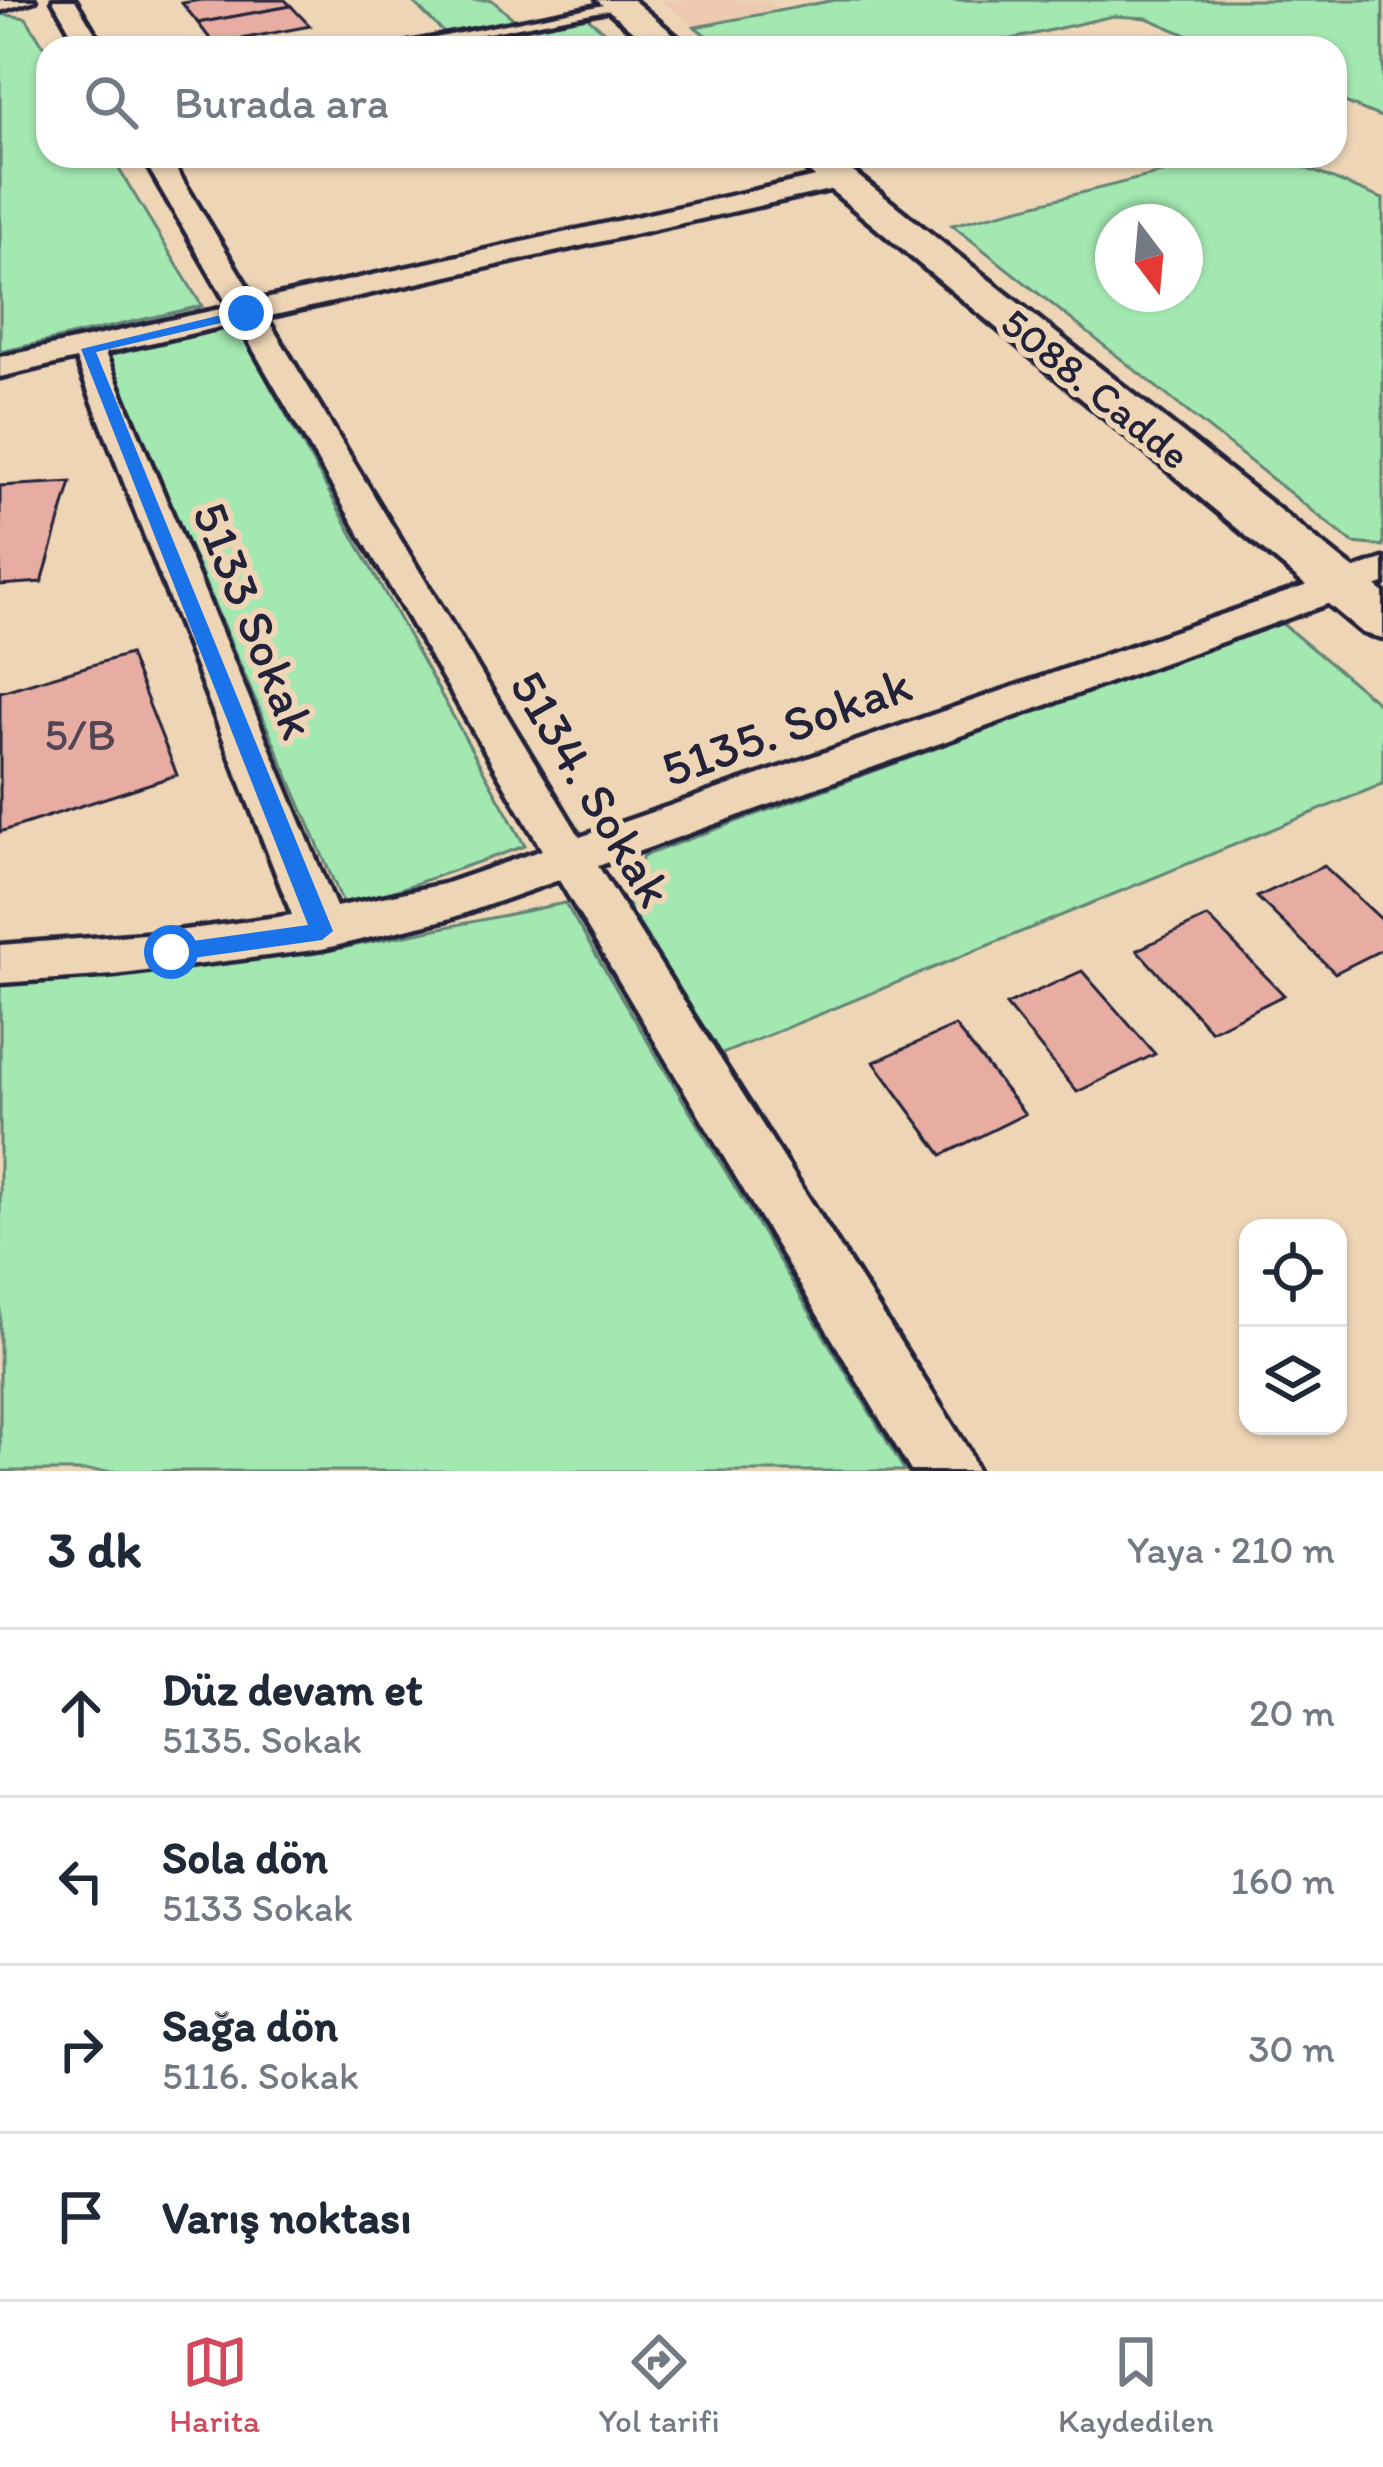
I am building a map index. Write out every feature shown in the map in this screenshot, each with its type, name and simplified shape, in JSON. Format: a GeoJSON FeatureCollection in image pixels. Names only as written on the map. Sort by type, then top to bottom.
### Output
{"type":"FeatureCollection","features":[{"type":"Feature","properties":{"kind":"street"},"geometry":{"type":"LineString","coordinates":[[0,4],[24,0]]}},
{"type":"Feature","properties":{"kind":"street"},"geometry":{"type":"LineString","coordinates":[[64,0],[85,36]]}},
{"type":"Feature","properties":{"kind":"street"},"geometry":{"type":"LineString","coordinates":[[616,3],[658,36]]}},
{"type":"Feature","properties":{"kind":"street","name":"5134. Sokak"},"geometry":{"type":"LineString","coordinates":[[162,168],[571,860],[946,1471]]}},
{"type":"Feature","properties":{"kind":"street"},"geometry":{"type":"LineString","coordinates":[[0,367],[246,313],[823,168]]}},
{"type":"Feature","properties":{"kind":"street","name":"5088. Cadde"},"geometry":{"type":"LineString","coordinates":[[823,168],[1362,579],[1383,620]]}},
{"type":"Feature","properties":{"kind":"street","name":"5133 Sokak"},"geometry":{"type":"LineString","coordinates":[[88,349],[322,931]]}},
{"type":"Feature","properties":{"kind":"street","name":"5135. Sokak"},"geometry":{"type":"LineString","coordinates":[[0,964],[171,952],[322,931],[448,901],[1362,579]]}},
{"type":"Feature","properties":{"kind":"lane"},"geometry":{"type":"LineString","coordinates":[[443,36],[616,3]]}},
{"type":"Feature","properties":{"kind":"shaded area"},"geometry":{"type":"Polygon","coordinates":[[[661,0],[765,0],[780,11],[695,27],[661,0]]]}},
{"type":"Feature","properties":{"kind":"green space"},"geometry":{"type":"Polygon","coordinates":[[[411,0],[492,0],[515,20],[444,33],[411,0]]]}},
{"type":"Feature","properties":{"kind":"green space"},"geometry":{"type":"Polygon","coordinates":[[[835,0],[1383,0],[1383,118],[1347,103],[1347,36],[1189,36],[1147,18],[1113,16],[1026,36],[707,36],[695,27],[835,0]]]}},
{"type":"Feature","properties":{"kind":"green space"},"geometry":{"type":"Polygon","coordinates":[[[0,14],[26,18],[37,36],[36,168],[118,168],[202,306],[0,352],[0,14]]]}},
{"type":"Feature","properties":{"kind":"green space"},"geometry":{"type":"Polygon","coordinates":[[[583,14],[610,36],[466,36],[583,14]]]}},
{"type":"Feature","properties":{"kind":"green space"},"geometry":{"type":"Polygon","coordinates":[[[1181,168],[1306,168],[1383,199],[1383,546],[1353,543],[952,225],[1181,168]]]}},
{"type":"Feature","properties":{"kind":"green space"},"geometry":{"type":"Polygon","coordinates":[[[237,326],[525,846],[345,908],[107,356],[237,326]]]}},
{"type":"Feature","properties":{"kind":"green space"},"geometry":{"type":"Polygon","coordinates":[[[1280,622],[1383,707],[1383,784],[720,1055],[626,902],[643,856],[1280,622]]]}},
{"type":"Feature","properties":{"kind":"green space"},"geometry":{"type":"Polygon","coordinates":[[[565,903],[905,1471],[0,1471],[0,970],[312,954],[565,903]]]}},
{"type":"Feature","properties":{"kind":"building"},"geometry":{"type":"Polygon","coordinates":[[[285,0],[291,6],[198,23],[182,3],[285,0]]]}},
{"type":"Feature","properties":{"kind":"building"},"geometry":{"type":"Polygon","coordinates":[[[291,6],[310,26],[257,36],[208,36],[198,23],[291,6]]]}},
{"type":"Feature","properties":{"kind":"building"},"geometry":{"type":"Polygon","coordinates":[[[71,482],[42,582],[0,585],[0,486],[71,482]]]}},
{"type":"Feature","properties":{"kind":"building"},"geometry":{"type":"Polygon","coordinates":[[[129,654],[177,775],[0,832],[0,692],[129,654]]]}},
{"type":"Feature","properties":{"kind":"building"},"geometry":{"type":"Polygon","coordinates":[[[1324,866],[1383,921],[1383,949],[1335,973],[1257,897],[1324,866]]]}},
{"type":"Feature","properties":{"kind":"building"},"geometry":{"type":"Polygon","coordinates":[[[1208,917],[1284,995],[1211,1031],[1137,950],[1208,917]]]}},
{"type":"Feature","properties":{"kind":"building"},"geometry":{"type":"Polygon","coordinates":[[[1082,971],[1155,1054],[1077,1092],[1006,1005],[1082,971]]]}},
{"type":"Feature","properties":{"kind":"building"},"geometry":{"type":"Polygon","coordinates":[[[955,1026],[1025,1114],[942,1155],[874,1062],[955,1026]]]}},
{"type":"Feature","properties":{"kind":"route"},"geometry":{"type":"LineString","coordinates":[[171,952],[322,931],[88,349],[246,313]]}}]}
